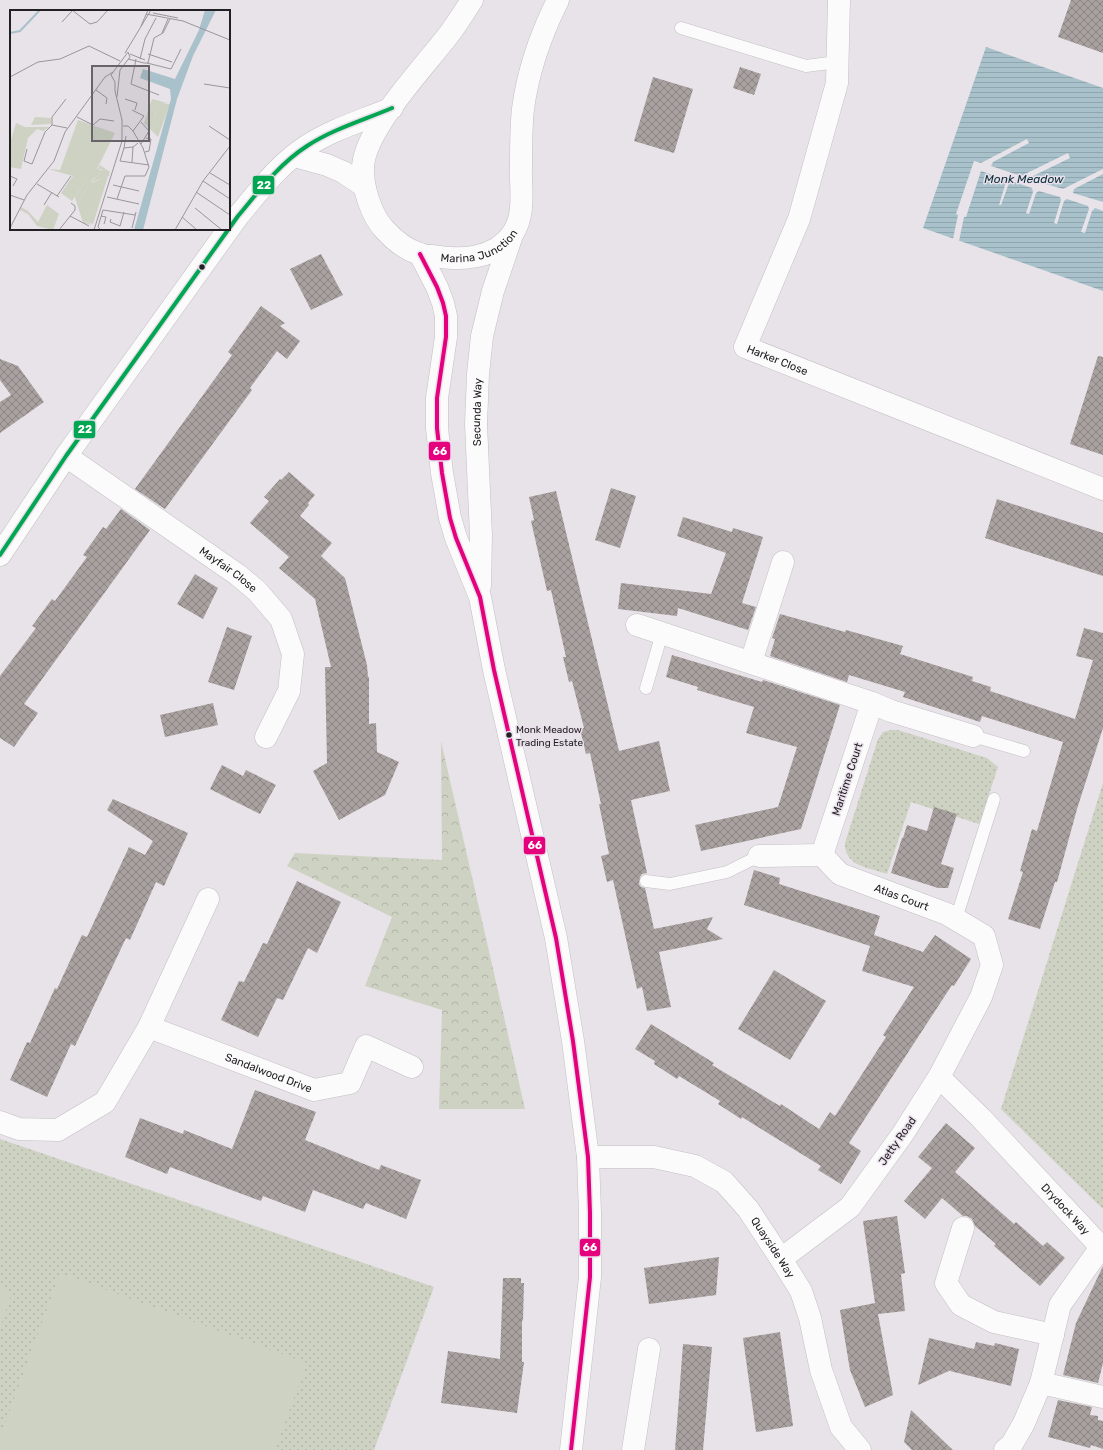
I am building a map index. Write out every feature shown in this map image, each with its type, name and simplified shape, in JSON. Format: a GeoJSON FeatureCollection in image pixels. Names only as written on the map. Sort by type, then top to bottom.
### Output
{"type":"FeatureCollection","features":[{"type":"Feature","properties":{"kind":"street","name":"Marina Junction"},"geometry":{"type":"LineString","coordinates":[[472,0],[450,33],[392,108],[369,143],[363,166],[364,186],[370,206],[384,230],[400,244],[420,254],[444,258],[470,258],[498,249],[514,232],[519,221],[521,211],[521,165],[524,102],[532,66],[546,24],[558,0]]}},
{"type":"Feature","properties":{"kind":"street","name":"Harker Close"},"geometry":{"type":"LineString","coordinates":[[839,0],[837,83],[799,219],[745,347],[1103,489]]}},
{"type":"Feature","properties":{"kind":"street"},"geometry":{"type":"LineString","coordinates":[[230,227],[268,180],[306,147],[325,136],[392,108]]}},
{"type":"Feature","properties":{"kind":"street"},"geometry":{"type":"LineString","coordinates":[[294,156],[327,165],[343,172],[364,186]]}},
{"type":"Feature","properties":{"kind":"street"},"geometry":{"type":"LineString","coordinates":[[0,555],[66,456],[228,230]]}},
{"type":"Feature","properties":{"kind":"street","name":"Secunda Way"},"geometry":{"type":"LineString","coordinates":[[480,597],[481,535],[476,424],[478,374],[482,336],[493,291],[514,232]]}},
{"type":"Feature","properties":{"kind":"street","name":"Secunda Way"},"geometry":{"type":"LineString","coordinates":[[420,254],[437,286],[446,316],[446,337],[438,398],[438,428],[442,473],[450,518],[480,597],[494,670],[556,938],[573,1041],[588,1156],[590,1277],[571,1450]]}},
{"type":"Feature","properties":{"kind":"street","name":"Mayfair Close"},"geometry":{"type":"LineString","coordinates":[[66,456],[238,575],[257,591],[281,619],[293,654],[290,691],[266,737]]}},
{"type":"Feature","properties":{"kind":"street"},"geometry":{"type":"LineString","coordinates":[[751,662],[783,562]]}},
{"type":"Feature","properties":{"kind":"street"},"geometry":{"type":"LineString","coordinates":[[637,625],[872,702],[891,711],[973,736]]}},
{"type":"Feature","properties":{"kind":"street","name":"Maritime Court"},"geometry":{"type":"LineString","coordinates":[[822,855],[872,702]]}},
{"type":"Feature","properties":{"kind":"street"},"geometry":{"type":"LineString","coordinates":[[759,856],[822,855]]}},
{"type":"Feature","properties":{"kind":"street","name":"Atlas Court"},"geometry":{"type":"LineString","coordinates":[[822,855],[840,874],[947,914],[984,936],[992,965],[981,997]]}},
{"type":"Feature","properties":{"kind":"street"},"geometry":{"type":"LineString","coordinates":[[0,1122],[19,1130],[58,1130],[105,1102],[149,1026],[208,899]]}},
{"type":"Feature","properties":{"kind":"street","name":"Jetty Road"},"geometry":{"type":"LineString","coordinates":[[782,1259],[850,1207],[902,1135],[939,1077],[981,997]]}},
{"type":"Feature","properties":{"kind":"street","name":"Sandalwood Drive"},"geometry":{"type":"LineString","coordinates":[[149,1026],[314,1090],[350,1082],[366,1046],[412,1067]]}},
{"type":"Feature","properties":{"kind":"street","name":"Drydock Way"},"geometry":{"type":"LineString","coordinates":[[939,1077],[981,1118],[1101,1247],[1060,1305],[1041,1383],[1024,1423],[1012,1444],[1005,1450]]}},
{"type":"Feature","properties":{"kind":"street","name":"Quayside Way"},"geometry":{"type":"LineString","coordinates":[[588,1156],[654,1158],[695,1166],[724,1182],[748,1209],[782,1259],[801,1291],[810,1318],[820,1370],[841,1427],[860,1450]]}},
{"type":"Feature","properties":{"kind":"street"},"geometry":{"type":"LineString","coordinates":[[963,1228],[946,1283],[961,1304],[994,1322],[1053,1335]]}},
{"type":"Feature","properties":{"kind":"street"},"geometry":{"type":"LineString","coordinates":[[633,1450],[649,1349]]}},
{"type":"Feature","properties":{"kind":"street"},"geometry":{"type":"LineString","coordinates":[[1041,1383],[1103,1397]]}},
{"type":"Feature","properties":{"kind":"lane"},"geometry":{"type":"LineString","coordinates":[[681,28],[806,66],[837,62]]}},
{"type":"Feature","properties":{"kind":"lane"},"geometry":{"type":"LineString","coordinates":[[646,688],[662,633]]}},
{"type":"Feature","properties":{"kind":"lane"},"geometry":{"type":"LineString","coordinates":[[973,736],[1024,751]]}},
{"type":"Feature","properties":{"kind":"lane"},"geometry":{"type":"LineString","coordinates":[[956,919],[994,799]]}},
{"type":"Feature","properties":{"kind":"lane"},"geometry":{"type":"LineString","coordinates":[[646,881],[670,884],[727,872],[759,856]]}},
{"type":"Feature","properties":{"kind":"green space"},"geometry":{"type":"Polygon","coordinates":[[[898,730],[987,758],[998,767],[979,824],[911,802],[887,874],[866,868],[853,861],[846,851],[845,843],[878,739],[883,732],[898,730]]]}},
{"type":"Feature","properties":{"kind":"green space"},"geometry":{"type":"Polygon","coordinates":[[[441,741],[525,1109],[439,1109],[442,1010],[365,986],[392,917],[287,866],[295,853],[442,860],[441,741]]]}},
{"type":"Feature","properties":{"kind":"green space"},"geometry":{"type":"Polygon","coordinates":[[[1103,783],[1103,1209],[1001,1109],[1103,783]]]}},
{"type":"Feature","properties":{"kind":"green space"},"geometry":{"type":"Polygon","coordinates":[[[0,1139],[434,1287],[374,1450],[0,1450],[0,1139]]]}},
{"type":"Feature","properties":{"kind":"green space"},"geometry":{"type":"Polygon","coordinates":[[[60,1273],[307,1363],[275,1450],[0,1450],[0,1437],[60,1273]]]}},
{"type":"Feature","properties":{"kind":"green space"},"geometry":{"type":"Polygon","coordinates":[[[0,1288],[12,1293],[0,1328],[0,1288]]]}},
{"type":"Feature","properties":{"kind":"water","name":"Monk Meadow"},"geometry":{"type":"Polygon","coordinates":[[[986,47],[1103,88],[1103,291],[923,228],[986,47]]]}},
{"type":"Feature","properties":{"kind":"pier"},"geometry":{"type":"Polygon","coordinates":[[[1027,139],[1029,143],[993,162],[991,166],[1021,176],[1068,153],[1070,158],[1033,176],[1032,180],[1063,189],[1103,169],[1103,174],[1074,189],[1073,193],[1103,202],[1103,211],[1095,208],[1092,211],[1085,233],[1081,232],[1089,209],[1088,206],[1067,199],[1064,201],[1057,224],[1054,223],[1061,200],[1060,197],[1039,191],[1036,193],[1029,214],[1026,213],[1033,192],[1032,188],[1011,181],[1001,205],[999,205],[1006,182],[1004,179],[981,171],[966,217],[964,217],[959,241],[953,239],[958,215],[956,214],[974,161],[981,163],[1027,139]]]}},
{"type":"Feature","properties":{"kind":"building"},"geometry":{"type":"Polygon","coordinates":[[[1071,0],[1103,0],[1103,53],[1058,37],[1071,0]]]}},
{"type":"Feature","properties":{"kind":"building"},"geometry":{"type":"Polygon","coordinates":[[[740,67],[761,74],[754,95],[733,88],[740,67]]]}},
{"type":"Feature","properties":{"kind":"building"},"geometry":{"type":"Polygon","coordinates":[[[653,77],[693,89],[674,153],[634,141],[653,77]]]}},
{"type":"Feature","properties":{"kind":"building"},"geometry":{"type":"Polygon","coordinates":[[[321,254],[343,295],[311,310],[290,269],[321,254]]]}},
{"type":"Feature","properties":{"kind":"building"},"geometry":{"type":"Polygon","coordinates":[[[261,306],[285,323],[280,326],[300,341],[287,359],[277,351],[250,388],[252,390],[165,509],[135,489],[232,355],[228,352],[261,306]]]}},
{"type":"Feature","properties":{"kind":"building"},"geometry":{"type":"Polygon","coordinates":[[[1098,356],[1103,357],[1103,455],[1070,444],[1098,356]]]}},
{"type":"Feature","properties":{"kind":"building"},"geometry":{"type":"Polygon","coordinates":[[[0,359],[18,366],[44,402],[0,433],[0,402],[11,395],[0,380],[0,359]]]}},
{"type":"Feature","properties":{"kind":"building"},"geometry":{"type":"Polygon","coordinates":[[[289,472],[315,495],[300,516],[332,543],[321,556],[345,578],[367,665],[369,677],[369,724],[376,723],[377,752],[399,762],[385,795],[339,820],[313,771],[327,763],[325,667],[331,667],[315,599],[279,568],[289,557],[250,523],[269,501],[264,497],[280,479],[281,480],[289,472]]]}},
{"type":"Feature","properties":{"kind":"building"},"geometry":{"type":"Polygon","coordinates":[[[611,488],[636,496],[620,548],[595,540],[611,488]]]}},
{"type":"Feature","properties":{"kind":"building"},"geometry":{"type":"Polygon","coordinates":[[[556,491],[619,751],[659,741],[670,791],[631,800],[647,873],[642,874],[639,884],[641,887],[645,888],[654,929],[713,917],[707,929],[723,939],[659,952],[671,1007],[647,1011],[642,987],[637,989],[613,880],[607,882],[601,856],[609,854],[599,804],[601,804],[590,753],[586,754],[580,729],[584,728],[572,681],[569,682],[563,657],[566,657],[551,590],[547,591],[531,521],[534,520],[529,497],[556,491]]]}},
{"type":"Feature","properties":{"kind":"building"},"geometry":{"type":"Polygon","coordinates":[[[997,499],[1103,533],[1103,576],[985,538],[997,499]]]}},
{"type":"Feature","properties":{"kind":"building"},"geometry":{"type":"Polygon","coordinates":[[[121,509],[150,530],[24,704],[38,713],[14,747],[0,738],[0,676],[36,628],[32,626],[52,599],[55,601],[87,557],[83,555],[103,527],[106,529],[121,509]]]}},
{"type":"Feature","properties":{"kind":"building"},"geometry":{"type":"Polygon","coordinates":[[[683,517],[732,532],[733,528],[763,537],[742,603],[756,607],[748,630],[678,608],[677,616],[618,609],[621,583],[711,594],[726,553],[677,536],[683,517]]]}},
{"type":"Feature","properties":{"kind":"building"},"geometry":{"type":"Polygon","coordinates":[[[195,574],[218,588],[203,619],[177,604],[195,574]]]}},
{"type":"Feature","properties":{"kind":"building"},"geometry":{"type":"Polygon","coordinates":[[[780,614],[903,646],[900,654],[973,677],[972,681],[991,687],[990,691],[1075,719],[1093,660],[1076,656],[1084,628],[1103,633],[1103,728],[1077,809],[1057,882],[1055,882],[1040,929],[1008,919],[1023,872],[1020,871],[1032,829],[1037,831],[1063,742],[982,716],[980,722],[903,697],[905,692],[849,675],[847,682],[770,656],[775,639],[772,638],[780,614]]]}},
{"type":"Feature","properties":{"kind":"building"},"geometry":{"type":"Polygon","coordinates":[[[227,627],[252,636],[234,690],[208,682],[227,627]]]}},
{"type":"Feature","properties":{"kind":"building"},"geometry":{"type":"Polygon","coordinates":[[[672,655],[762,682],[763,680],[840,705],[801,829],[701,851],[695,825],[778,807],[797,747],[746,733],[754,707],[697,690],[698,687],[666,677],[672,655]]]}},
{"type":"Feature","properties":{"kind":"building"},"geometry":{"type":"Polygon","coordinates":[[[213,703],[218,725],[165,737],[160,715],[213,703]]]}},
{"type":"Feature","properties":{"kind":"building"},"geometry":{"type":"Polygon","coordinates":[[[222,765],[243,776],[246,770],[276,785],[260,814],[210,789],[222,765]]]}},
{"type":"Feature","properties":{"kind":"building"},"geometry":{"type":"Polygon","coordinates":[[[113,799],[188,833],[164,886],[156,882],[130,940],[126,938],[75,1046],[71,1044],[47,1097],[10,1080],[27,1042],[30,1043],[55,988],[57,989],[82,935],[87,937],[129,847],[145,855],[153,841],[107,810],[113,799]]]}},
{"type":"Feature","properties":{"kind":"building"},"geometry":{"type":"Polygon","coordinates":[[[934,807],[957,814],[941,864],[954,868],[948,888],[938,888],[891,873],[907,825],[927,831],[934,807]]]}},
{"type":"Feature","properties":{"kind":"building"},"geometry":{"type":"Polygon","coordinates":[[[754,870],[780,878],[779,884],[880,916],[874,935],[923,952],[935,935],[971,959],[954,986],[952,985],[849,1143],[861,1151],[841,1184],[818,1170],[821,1166],[742,1117],[741,1119],[718,1104],[720,1101],[679,1076],[677,1079],[654,1064],[655,1061],[635,1049],[651,1024],[714,1063],[712,1065],[780,1106],[781,1104],[819,1129],[830,1112],[835,1116],[886,1037],[883,1035],[914,987],[862,971],[870,946],[744,905],[754,870]]]}},
{"type":"Feature","properties":{"kind":"building"},"geometry":{"type":"Polygon","coordinates":[[[297,881],[341,902],[317,953],[308,948],[283,1000],[277,998],[258,1037],[221,1020],[239,981],[244,982],[263,943],[267,944],[297,881]]]}},
{"type":"Feature","properties":{"kind":"building"},"geometry":{"type":"Polygon","coordinates":[[[774,970],[826,1001],[790,1060],[738,1029],[774,970]]]}},
{"type":"Feature","properties":{"kind":"building"},"geometry":{"type":"Polygon","coordinates":[[[255,1090],[316,1112],[305,1140],[379,1170],[381,1165],[421,1180],[406,1219],[366,1203],[363,1209],[313,1190],[305,1212],[263,1196],[261,1201],[170,1167],[167,1174],[125,1157],[140,1118],[183,1134],[184,1130],[232,1149],[255,1090]]]}},
{"type":"Feature","properties":{"kind":"building"},"geometry":{"type":"Polygon","coordinates":[[[946,1123],[975,1148],[955,1172],[1014,1224],[1016,1222],[1043,1246],[1047,1242],[1065,1258],[1040,1286],[994,1246],[996,1244],[975,1226],[972,1219],[967,1216],[963,1216],[942,1198],[925,1219],[904,1201],[932,1168],[918,1157],[946,1123]]]}},
{"type":"Feature","properties":{"kind":"building"},"geometry":{"type":"Polygon","coordinates":[[[897,1216],[905,1273],[901,1274],[905,1311],[878,1314],[893,1395],[865,1407],[850,1370],[840,1310],[875,1303],[863,1221],[897,1216]]]}},
{"type":"Feature","properties":{"kind":"building"},"geometry":{"type":"Polygon","coordinates":[[[719,1257],[716,1295],[649,1304],[644,1268],[719,1257]]]}},
{"type":"Feature","properties":{"kind":"building"},"geometry":{"type":"Polygon","coordinates":[[[1103,1266],[1103,1363],[1098,1383],[1063,1375],[1076,1323],[1103,1266]]]}},
{"type":"Feature","properties":{"kind":"building"},"geometry":{"type":"Polygon","coordinates":[[[503,1278],[521,1278],[521,1283],[524,1283],[522,1362],[524,1362],[517,1413],[441,1403],[448,1351],[500,1359],[503,1278]]]}},
{"type":"Feature","properties":{"kind":"building"},"geometry":{"type":"Polygon","coordinates":[[[780,1332],[793,1426],[756,1432],[743,1338],[780,1332]]]}},
{"type":"Feature","properties":{"kind":"building"},"geometry":{"type":"Polygon","coordinates":[[[929,1338],[974,1349],[976,1342],[994,1346],[995,1343],[1019,1349],[1011,1386],[950,1371],[951,1370],[918,1385],[929,1338]]]}},
{"type":"Feature","properties":{"kind":"building"},"geometry":{"type":"Polygon","coordinates":[[[683,1344],[712,1347],[703,1450],[675,1450],[683,1344]]]}},
{"type":"Feature","properties":{"kind":"building"},"geometry":{"type":"Polygon","coordinates":[[[1058,1400],[1092,1407],[1090,1415],[1098,1416],[1098,1420],[1103,1421],[1103,1449],[1091,1445],[1090,1448],[1048,1437],[1058,1400]]]}},
{"type":"Feature","properties":{"kind":"building"},"geometry":{"type":"Polygon","coordinates":[[[911,1410],[953,1450],[912,1450],[904,1442],[911,1410]]]}},
{"type":"Feature","properties":{"kind":"transit line","name":"22"},"geometry":{"type":"LineString","coordinates":[[230,227],[278,169],[297,153],[317,140],[338,130],[392,108]]}},
{"type":"Feature","properties":{"kind":"transit line","name":"22"},"geometry":{"type":"LineString","coordinates":[[0,555],[66,456],[228,230]]}},
{"type":"Feature","properties":{"kind":"transit line","name":"66"},"geometry":{"type":"LineString","coordinates":[[420,254],[437,287],[446,316],[446,337],[437,398],[437,428],[442,473],[450,518],[456,538],[480,597],[494,670],[556,938],[573,1041],[588,1157],[590,1277],[571,1450]]}},
{"type":"Feature","properties":{"kind":"place","name":"Monk Meadow Trading Estate"},"geometry":{"type":"Point","coordinates":[509,735]}}]}
